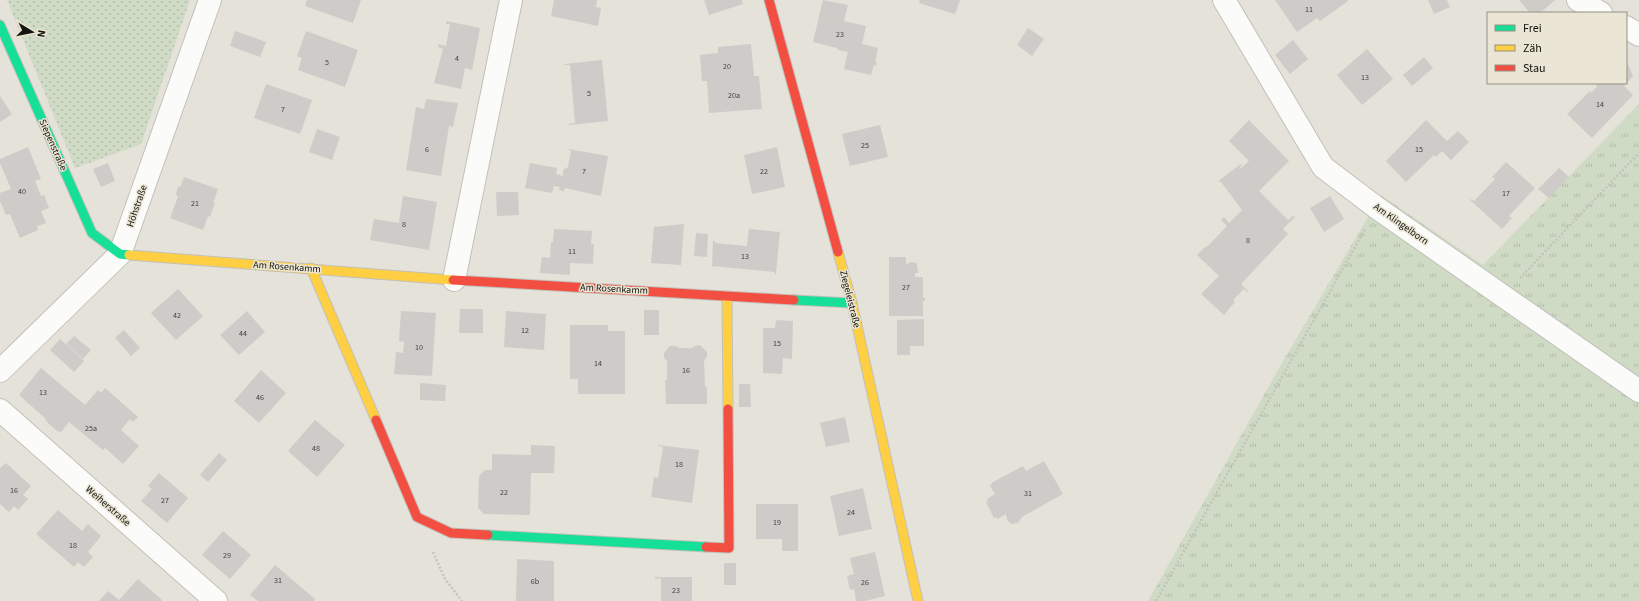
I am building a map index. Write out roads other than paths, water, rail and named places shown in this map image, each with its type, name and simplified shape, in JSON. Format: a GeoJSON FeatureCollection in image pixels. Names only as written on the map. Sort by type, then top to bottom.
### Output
{"type":"FeatureCollection","features":[{"type":"Feature","properties":{"kind":"street","name":"Höhstraße"},"geometry":{"type":"LineString","coordinates":[[0,371],[120,254],[210,0]]}},
{"type":"Feature","properties":{"kind":"street"},"geometry":{"type":"LineString","coordinates":[[454,280],[511,0]]}},
{"type":"Feature","properties":{"kind":"street","name":"Ziegeleistraße"},"geometry":{"type":"LineString","coordinates":[[769,0],[852,303],[918,601]]}},
{"type":"Feature","properties":{"kind":"street","name":"Am Klingelborn"},"geometry":{"type":"LineString","coordinates":[[1224,0],[1323,167],[1377,208],[1639,391]]}},
{"type":"Feature","properties":{"kind":"street"},"geometry":{"type":"LineString","coordinates":[[1578,0],[1599,12]]}},
{"type":"Feature","properties":{"kind":"street","name":"Siepenstraße"},"geometry":{"type":"LineString","coordinates":[[0,25],[92,233],[120,254]]}},
{"type":"Feature","properties":{"kind":"street"},"geometry":{"type":"LineString","coordinates":[[1627,28],[1639,35]]}},
{"type":"Feature","properties":{"kind":"street","name":"Am Rosenkamm"},"geometry":{"type":"LineString","coordinates":[[120,254],[454,280],[852,303]]}},
{"type":"Feature","properties":{"kind":"street"},"geometry":{"type":"LineString","coordinates":[[311,268],[417,517],[451,533],[729,548],[727,296]]}},
{"type":"Feature","properties":{"kind":"street","name":"Weiherstraße"},"geometry":{"type":"LineString","coordinates":[[0,410],[216,601]]}}]}
